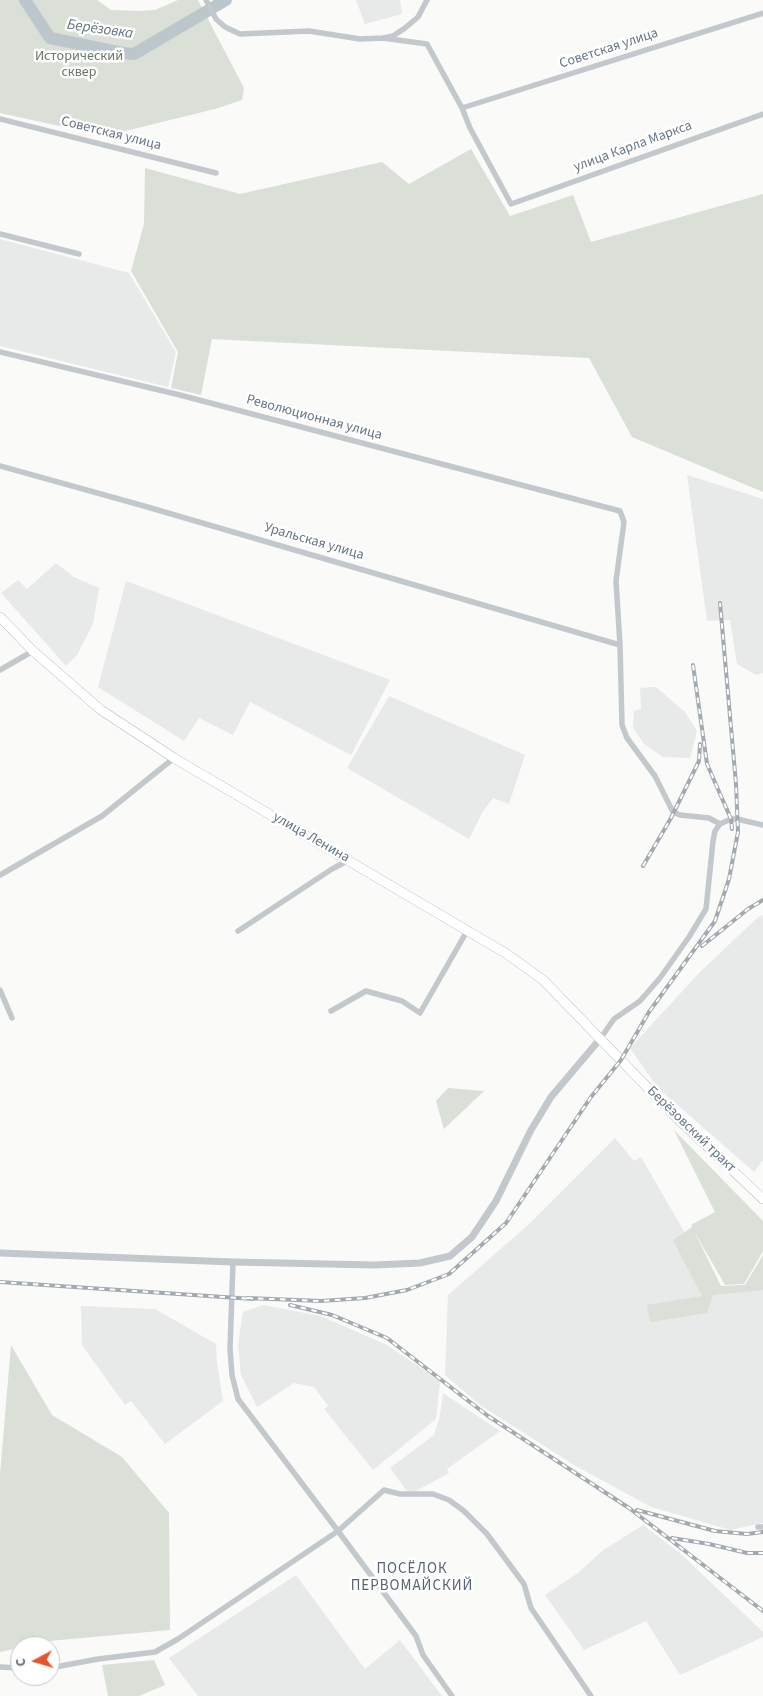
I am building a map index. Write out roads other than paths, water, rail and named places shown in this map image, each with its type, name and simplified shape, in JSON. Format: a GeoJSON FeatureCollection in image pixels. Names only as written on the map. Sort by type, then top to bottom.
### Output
{"type":"FeatureCollection","features":[{"type":"Feature","properties":{"kind":"main road","name":"улица Ленина"},"geometry":{"type":"LineString","coordinates":[[0,618],[32,651],[101,710],[174,758],[507,954],[542,980],[621,1060]]}},
{"type":"Feature","properties":{"kind":"main road","name":"Берёзовский тракт"},"geometry":{"type":"LineString","coordinates":[[621,1060],[678,1120],[763,1199]]}},
{"type":"Feature","properties":{"kind":"street"},"geometry":{"type":"LineString","coordinates":[[206,0],[216,19],[225,27],[240,34],[309,31],[360,39],[393,36],[418,17],[427,0]]}},
{"type":"Feature","properties":{"kind":"street","name":"Советская улица"},"geometry":{"type":"LineString","coordinates":[[462,108],[763,13]]}},
{"type":"Feature","properties":{"kind":"street"},"geometry":{"type":"LineString","coordinates":[[383,38],[427,44],[462,108]]}},
{"type":"Feature","properties":{"kind":"street","name":"улица Карла Маркса"},"geometry":{"type":"LineString","coordinates":[[462,108],[470,128],[511,204],[763,114]]}},
{"type":"Feature","properties":{"kind":"street","name":"Советская улица"},"geometry":{"type":"LineString","coordinates":[[0,119],[216,173]]}},
{"type":"Feature","properties":{"kind":"street"},"geometry":{"type":"LineString","coordinates":[[0,234],[79,254]]}},
{"type":"Feature","properties":{"kind":"street","name":"Революционная улица"},"geometry":{"type":"LineString","coordinates":[[0,352],[180,395],[620,511],[624,522],[616,581],[620,645]]}},
{"type":"Feature","properties":{"kind":"street","name":"Уральская улица"},"geometry":{"type":"LineString","coordinates":[[0,466],[144,506],[620,645]]}},
{"type":"Feature","properties":{"kind":"street"},"geometry":{"type":"LineString","coordinates":[[620,645],[622,725],[627,738],[655,776],[673,812],[680,815],[709,818],[720,824]]}},
{"type":"Feature","properties":{"kind":"street"},"geometry":{"type":"LineString","coordinates":[[0,670],[32,651]]}},
{"type":"Feature","properties":{"kind":"street"},"geometry":{"type":"LineString","coordinates":[[0,875],[102,816],[174,758]]}},
{"type":"Feature","properties":{"kind":"street"},"geometry":{"type":"LineString","coordinates":[[0,1253],[233,1262],[374,1265],[420,1263],[450,1256],[472,1237],[496,1201],[531,1130],[551,1097],[600,1039],[614,1019],[640,1001],[660,978],[689,937],[706,909],[713,841],[720,824],[731,819],[737,819],[763,825]]}},
{"type":"Feature","properties":{"kind":"street"},"geometry":{"type":"LineString","coordinates":[[238,931],[332,869],[349,860]]}},
{"type":"Feature","properties":{"kind":"street"},"geometry":{"type":"LineString","coordinates":[[331,1011],[366,991],[402,1001],[420,1013],[467,930]]}},
{"type":"Feature","properties":{"kind":"street"},"geometry":{"type":"LineString","coordinates":[[0,990],[12,1018]]}},
{"type":"Feature","properties":{"kind":"street"},"geometry":{"type":"LineString","coordinates":[[233,1262],[230,1350],[232,1375],[238,1399],[416,1636],[423,1655],[452,1696]]}},
{"type":"Feature","properties":{"kind":"street"},"geometry":{"type":"LineString","coordinates":[[60,1666],[155,1652],[338,1531],[384,1490],[400,1494],[433,1494],[449,1500],[464,1510],[487,1534],[524,1584],[531,1608],[591,1696]]}},
{"type":"Feature","properties":{"kind":"waterway","name":"Берёзовка"},"geometry":{"type":"LineString","coordinates":[[25,0],[50,38],[134,54],[209,10]]}},
{"type":"Feature","properties":{"kind":"waterway","name":"Берёзовка"},"geometry":{"type":"LineString","coordinates":[[212,8],[226,0]]}},
{"type":"Feature","properties":{"kind":"railway"},"geometry":{"type":"LineString","coordinates":[[247,1298],[321,1301],[365,1298],[407,1290],[449,1274],[506,1223],[591,1097],[621,1060],[649,1012],[715,921],[729,879],[738,832],[736,784],[720,603]]}},
{"type":"Feature","properties":{"kind":"railway"},"geometry":{"type":"LineString","coordinates":[[693,665],[707,764],[731,819],[732,829]]}},
{"type":"Feature","properties":{"kind":"railway"},"geometry":{"type":"LineString","coordinates":[[643,866],[671,818],[699,761],[700,744]]}},
{"type":"Feature","properties":{"kind":"railway"},"geometry":{"type":"LineString","coordinates":[[702,946],[748,909],[763,900]]}},
{"type":"Feature","properties":{"kind":"railway"},"geometry":{"type":"LineString","coordinates":[[0,1282],[253,1299]]}},
{"type":"Feature","properties":{"kind":"railway"},"geometry":{"type":"LineString","coordinates":[[290,1305],[332,1315],[387,1338],[488,1416],[629,1508],[763,1611]]}},
{"type":"Feature","properties":{"kind":"railway"},"geometry":{"type":"LineString","coordinates":[[637,1510],[715,1531],[747,1534],[763,1532]]}},
{"type":"Feature","properties":{"kind":"railway"},"geometry":{"type":"LineString","coordinates":[[672,1538],[747,1553],[763,1553]]}},
{"type":"Feature","properties":{"kind":"district","name":"ПОСЁЛОК ПЕРВОМАЙСКИЙ"},"geometry":{"type":"Point","coordinates":[412,1578]}},
{"type":"Feature","properties":{"kind":"park label","name":"Исторический сквер"},"geometry":{"type":"Point","coordinates":[79,66]}}]}
